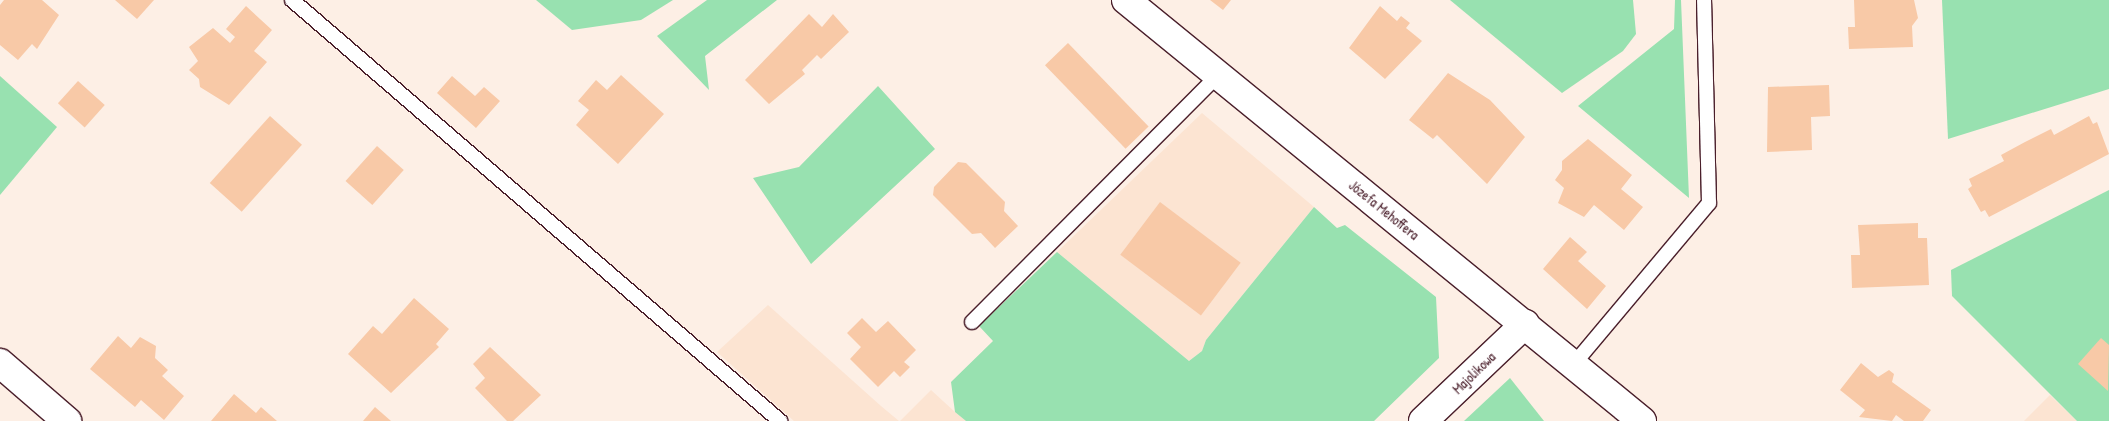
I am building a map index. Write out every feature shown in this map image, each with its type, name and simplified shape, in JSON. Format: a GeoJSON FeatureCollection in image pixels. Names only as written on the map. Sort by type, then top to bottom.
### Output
{"type":"FeatureCollection","features":[{"type":"Feature","properties":{"kind":"street","name":"Józefa Mehoffera"},"geometry":{"type":"LineString","coordinates":[[1126,0],[1642,421]]}},
{"type":"Feature","properties":{"kind":"street","name":"Majolikowa"},"geometry":{"type":"LineString","coordinates":[[1423,421],[1525,324]]}},
{"type":"Feature","properties":{"kind":"street"},"geometry":{"type":"LineString","coordinates":[[0,363],[67,421]]}},
{"type":"Feature","properties":{"kind":"lane"},"geometry":{"type":"LineString","coordinates":[[292,0],[780,421]]}},
{"type":"Feature","properties":{"kind":"lane"},"geometry":{"type":"LineString","coordinates":[[1574,364],[1709,203],[1704,0]]}},
{"type":"Feature","properties":{"kind":"lane"},"geometry":{"type":"LineString","coordinates":[[972,322],[1218,75]]}},
{"type":"Feature","properties":{"kind":"shaded area"},"geometry":{"type":"Polygon","coordinates":[[[1202,113],[1314,207],[1206,340],[1202,351],[1189,361],[1057,252],[1202,113]]]}},
{"type":"Feature","properties":{"kind":"shaded area"},"geometry":{"type":"Polygon","coordinates":[[[768,305],[899,421],[794,421],[717,352],[768,305]]]}},
{"type":"Feature","properties":{"kind":"shaded area"},"geometry":{"type":"Polygon","coordinates":[[[931,390],[955,412],[966,421],[900,421],[931,390]]]}},
{"type":"Feature","properties":{"kind":"shaded area"},"geometry":{"type":"Polygon","coordinates":[[[2050,395],[2077,421],[2024,421],[2050,395]]]}},
{"type":"Feature","properties":{"kind":"green space"},"geometry":{"type":"Polygon","coordinates":[[[536,0],[673,0],[641,20],[572,30],[536,0]]]}},
{"type":"Feature","properties":{"kind":"green space"},"geometry":{"type":"Polygon","coordinates":[[[707,0],[777,0],[705,56],[709,90],[657,36],[707,0]]]}},
{"type":"Feature","properties":{"kind":"green space"},"geometry":{"type":"Polygon","coordinates":[[[1450,0],[1633,0],[1636,34],[1623,51],[1562,93],[1450,0]]]}},
{"type":"Feature","properties":{"kind":"green space"},"geometry":{"type":"Polygon","coordinates":[[[1675,0],[1681,0],[1689,198],[1578,106],[1674,29],[1675,0]]]}},
{"type":"Feature","properties":{"kind":"green space"},"geometry":{"type":"Polygon","coordinates":[[[1942,0],[2109,0],[2109,89],[1948,139],[1942,0]]]}},
{"type":"Feature","properties":{"kind":"green space"},"geometry":{"type":"Polygon","coordinates":[[[0,76],[57,127],[0,195],[0,76]]]}},
{"type":"Feature","properties":{"kind":"green space"},"geometry":{"type":"Polygon","coordinates":[[[878,86],[935,149],[811,264],[753,178],[799,167],[878,86]]]}},
{"type":"Feature","properties":{"kind":"green space"},"geometry":{"type":"Polygon","coordinates":[[[2109,190],[2109,421],[2077,421],[1952,296],[1951,270],[2109,190]]]}},
{"type":"Feature","properties":{"kind":"green space"},"geometry":{"type":"Polygon","coordinates":[[[1314,207],[1337,228],[1345,225],[1436,297],[1439,358],[1374,421],[966,421],[955,412],[951,382],[993,341],[979,326],[1057,252],[1189,361],[1202,351],[1206,340],[1314,207]]]}},
{"type":"Feature","properties":{"kind":"green space"},"geometry":{"type":"Polygon","coordinates":[[[1510,378],[1544,421],[1464,421],[1510,378]]]}},
{"type":"Feature","properties":{"kind":"building"},"geometry":{"type":"Polygon","coordinates":[[[4,0],[42,0],[59,15],[37,49],[32,44],[18,60],[0,45],[0,5],[4,0]]]}},
{"type":"Feature","properties":{"kind":"building"},"geometry":{"type":"Polygon","coordinates":[[[115,0],[154,0],[137,19],[115,0]]]}},
{"type":"Feature","properties":{"kind":"building"},"geometry":{"type":"Polygon","coordinates":[[[1210,0],[1231,0],[1223,10],[1210,0]]]}},
{"type":"Feature","properties":{"kind":"building"},"geometry":{"type":"Polygon","coordinates":[[[1854,0],[1914,0],[1918,18],[1912,26],[1913,47],[1849,49],[1848,27],[1855,27],[1854,0]]]}},
{"type":"Feature","properties":{"kind":"building"},"geometry":{"type":"Polygon","coordinates":[[[246,6],[272,30],[254,51],[267,62],[229,105],[200,87],[199,79],[189,70],[198,61],[189,47],[213,28],[230,43],[235,37],[226,29],[246,6]]]}},
{"type":"Feature","properties":{"kind":"building"},"geometry":{"type":"Polygon","coordinates":[[[1380,6],[1397,21],[1401,16],[1410,23],[1406,28],[1422,41],[1385,79],[1349,48],[1380,6]]]}},
{"type":"Feature","properties":{"kind":"building"},"geometry":{"type":"Polygon","coordinates":[[[809,14],[822,27],[833,14],[849,32],[821,59],[817,55],[802,70],[805,74],[769,104],[745,80],[809,14]]]}},
{"type":"Feature","properties":{"kind":"building"},"geometry":{"type":"Polygon","coordinates":[[[1068,43],[1149,126],[1126,149],[1045,65],[1068,43]]]}},
{"type":"Feature","properties":{"kind":"building"},"geometry":{"type":"Polygon","coordinates":[[[1448,73],[1490,100],[1525,137],[1487,184],[1437,135],[1433,139],[1409,120],[1448,73]]]}},
{"type":"Feature","properties":{"kind":"building"},"geometry":{"type":"Polygon","coordinates":[[[621,75],[664,114],[618,164],[576,125],[589,110],[578,101],[596,80],[607,90],[621,75]]]}},
{"type":"Feature","properties":{"kind":"building"},"geometry":{"type":"Polygon","coordinates":[[[452,76],[475,96],[484,87],[500,101],[476,128],[437,93],[452,76]]]}},
{"type":"Feature","properties":{"kind":"building"},"geometry":{"type":"Polygon","coordinates":[[[78,81],[105,105],[85,127],[58,103],[78,81]]]}},
{"type":"Feature","properties":{"kind":"building"},"geometry":{"type":"Polygon","coordinates":[[[1829,85],[1830,116],[1811,117],[1812,150],[1767,152],[1768,87],[1829,85]]]}},
{"type":"Feature","properties":{"kind":"building"},"geometry":{"type":"Polygon","coordinates":[[[270,116],[302,145],[242,212],[210,183],[270,116]]]}},
{"type":"Feature","properties":{"kind":"building"},"geometry":{"type":"Polygon","coordinates":[[[2089,116],[2093,124],[2097,122],[2109,154],[1989,217],[1985,210],[1981,212],[1968,189],[1972,186],[1969,179],[2004,161],[2001,155],[2025,142],[2051,129],[2054,135],[2089,116]]]}},
{"type":"Feature","properties":{"kind":"building"},"geometry":{"type":"Polygon","coordinates":[[[1588,139],[1632,175],[1621,189],[1643,207],[1624,230],[1594,205],[1584,217],[1558,203],[1564,188],[1555,180],[1562,170],[1562,161],[1588,139]]]}},
{"type":"Feature","properties":{"kind":"building"},"geometry":{"type":"Polygon","coordinates":[[[377,146],[404,170],[372,205],[346,181],[377,146]]]}},
{"type":"Feature","properties":{"kind":"building"},"geometry":{"type":"Polygon","coordinates":[[[958,162],[966,163],[1005,202],[1004,211],[1018,226],[995,248],[981,233],[972,234],[933,195],[934,187],[958,162]]]}},
{"type":"Feature","properties":{"kind":"building"},"geometry":{"type":"Polygon","coordinates":[[[1160,202],[1241,263],[1201,315],[1120,255],[1160,202]]]}},
{"type":"Feature","properties":{"kind":"building"},"geometry":{"type":"Polygon","coordinates":[[[1918,223],[1918,238],[1927,238],[1929,285],[1852,288],[1851,255],[1860,255],[1858,225],[1918,223]]]}},
{"type":"Feature","properties":{"kind":"building"},"geometry":{"type":"Polygon","coordinates":[[[1570,237],[1587,252],[1578,261],[1606,286],[1587,309],[1543,269],[1570,237]]]}},
{"type":"Feature","properties":{"kind":"building"},"geometry":{"type":"Polygon","coordinates":[[[414,298],[449,329],[436,344],[439,347],[391,393],[348,354],[373,326],[382,334],[414,298]]]}},
{"type":"Feature","properties":{"kind":"building"},"geometry":{"type":"Polygon","coordinates":[[[862,318],[876,332],[888,321],[916,350],[904,362],[910,367],[900,377],[894,371],[878,387],[850,359],[861,347],[847,333],[862,318]]]}},
{"type":"Feature","properties":{"kind":"building"},"geometry":{"type":"Polygon","coordinates":[[[118,336],[131,348],[140,337],[156,346],[155,358],[168,370],[162,376],[184,396],[164,420],[141,400],[135,407],[90,369],[118,336]]]}},
{"type":"Feature","properties":{"kind":"building"},"geometry":{"type":"Polygon","coordinates":[[[2101,338],[2109,345],[2108,391],[2078,364],[2101,338]]]}},
{"type":"Feature","properties":{"kind":"building"},"geometry":{"type":"Polygon","coordinates":[[[490,347],[541,395],[513,421],[507,421],[475,388],[485,378],[473,364],[490,347]]]}},
{"type":"Feature","properties":{"kind":"building"},"geometry":{"type":"Polygon","coordinates":[[[1861,363],[1878,377],[1889,370],[1894,374],[1892,382],[1931,410],[1923,421],[1904,421],[1896,415],[1892,421],[1859,417],[1865,410],[1840,390],[1861,363]]]}},
{"type":"Feature","properties":{"kind":"building"},"geometry":{"type":"Polygon","coordinates":[[[234,394],[256,413],[261,407],[277,421],[211,421],[234,394]]]}},
{"type":"Feature","properties":{"kind":"building"},"geometry":{"type":"Polygon","coordinates":[[[375,407],[391,421],[363,421],[375,407]]]}}]}
